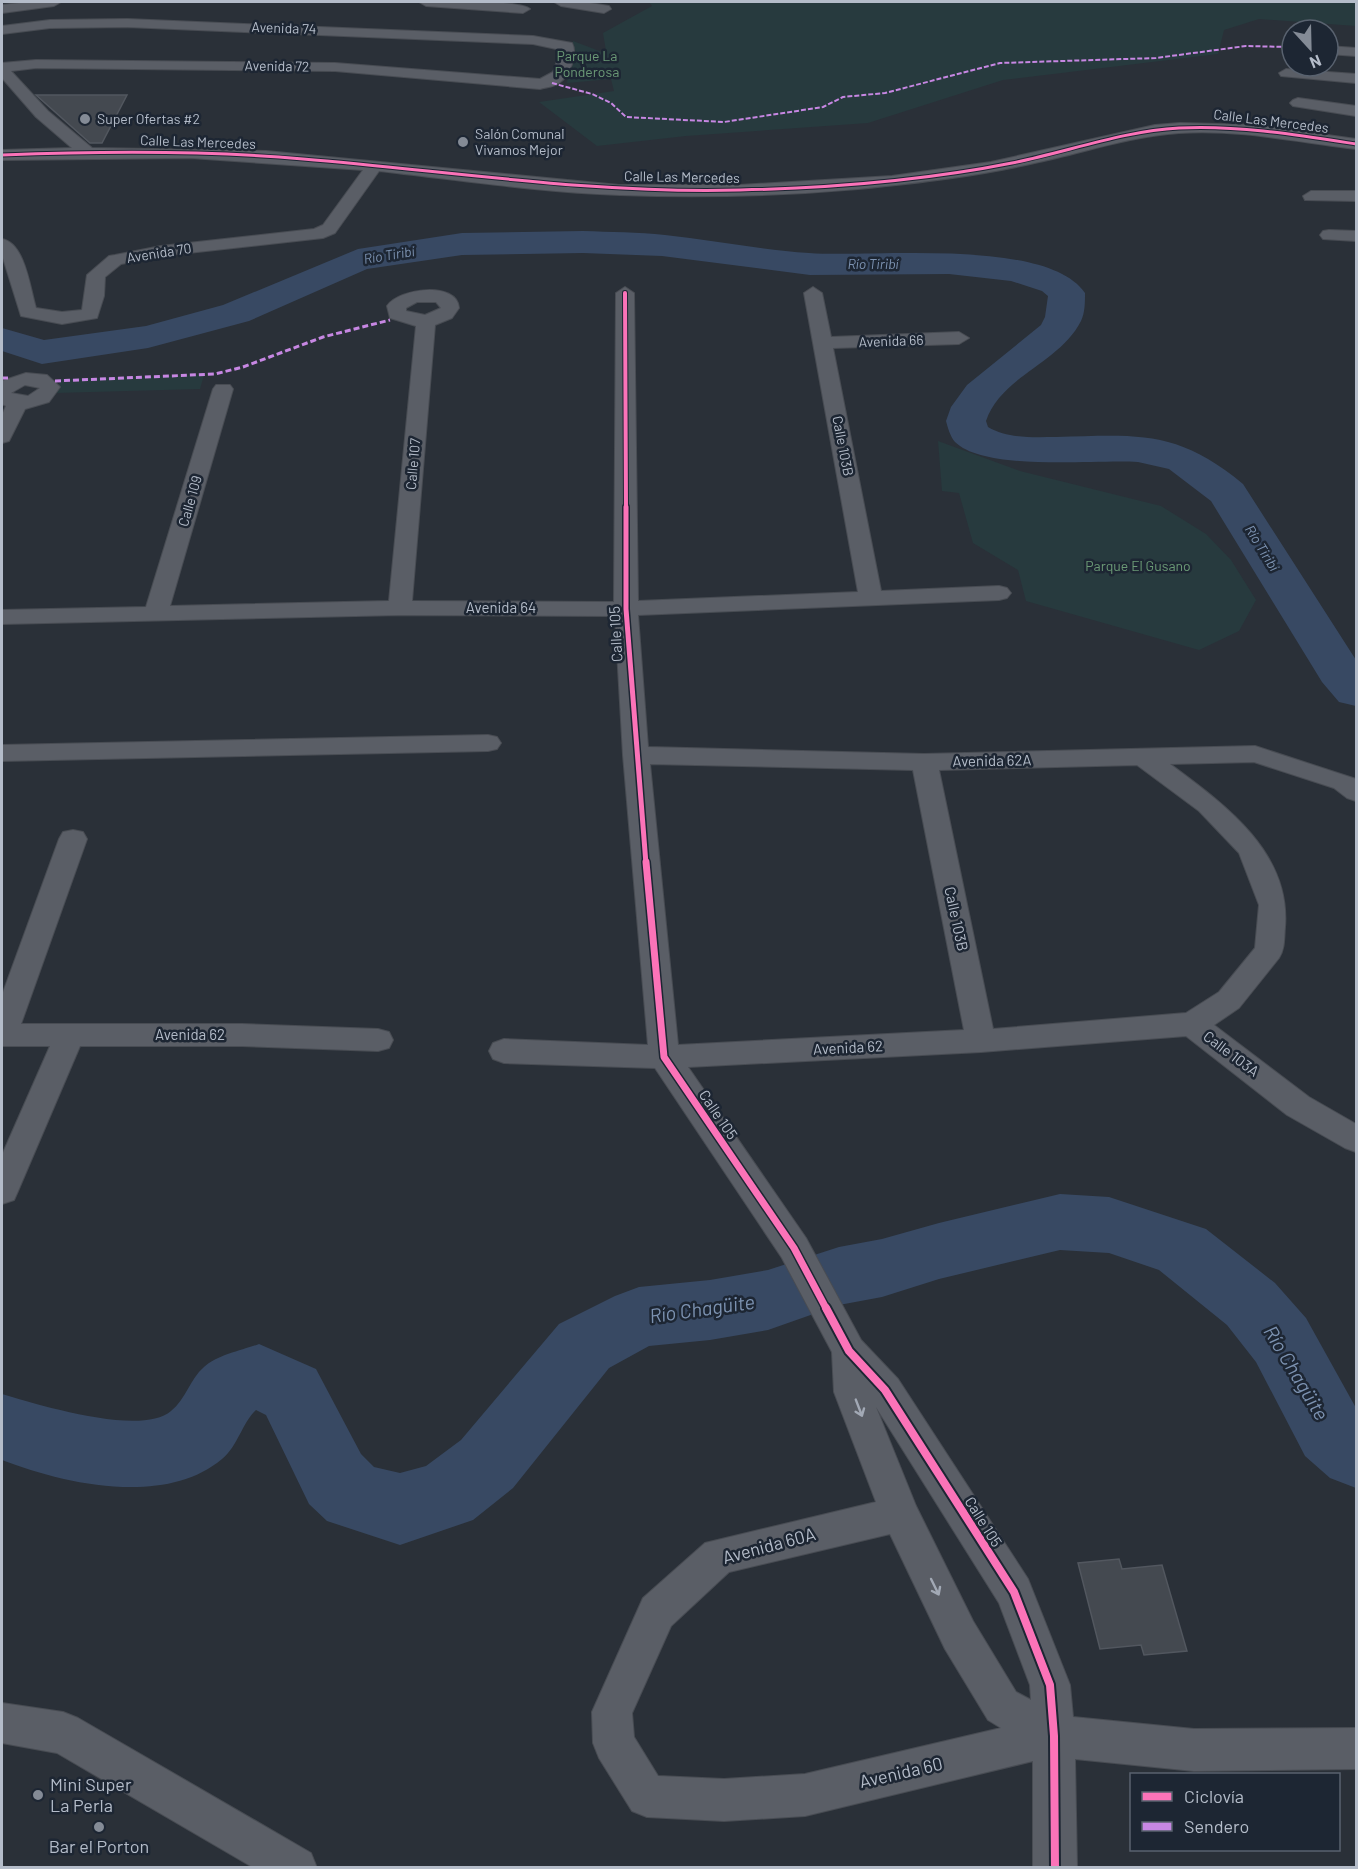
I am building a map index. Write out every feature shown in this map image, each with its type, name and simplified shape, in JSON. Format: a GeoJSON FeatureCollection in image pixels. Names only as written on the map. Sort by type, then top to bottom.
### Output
{"type":"FeatureCollection","features":[{"type":"Feature","properties":{"kind":"street"},"geometry":{"type":"LineString","coordinates":[[2,9],[54,2]]}},
{"type":"Feature","properties":{"kind":"street"},"geometry":{"type":"LineString","coordinates":[[426,2],[523,9]]}},
{"type":"Feature","properties":{"kind":"street"},"geometry":{"type":"LineString","coordinates":[[561,2],[604,9]]}},
{"type":"Feature","properties":{"kind":"street","name":"Avenida 74"},"geometry":{"type":"LineString","coordinates":[[2,30],[50,24],[127,23],[410,33],[533,40],[567,46],[561,76],[552,83]]}},
{"type":"Feature","properties":{"kind":"street"},"geometry":{"type":"LineString","coordinates":[[1340,51],[1356,52]]}},
{"type":"Feature","properties":{"kind":"street","name":"Avenida 72"},"geometry":{"type":"LineString","coordinates":[[2,68],[36,63],[295,66],[552,83]]}},
{"type":"Feature","properties":{"kind":"street"},"geometry":{"type":"LineString","coordinates":[[2,68],[42,114],[87,152]]}},
{"type":"Feature","properties":{"kind":"street"},"geometry":{"type":"LineString","coordinates":[[1340,78],[1356,79]]}},
{"type":"Feature","properties":{"kind":"street"},"geometry":{"type":"LineString","coordinates":[[1298,103],[1356,111]]}},
{"type":"Feature","properties":{"kind":"street","name":"Calle Las Mercedes"},"geometry":{"type":"LineString","coordinates":[[2,154],[198,153],[375,165],[591,187],[662,191],[750,190],[867,184],[969,171],[1182,126],[1211,125],[1356,144]]}},
{"type":"Feature","properties":{"kind":"street","name":"Avenida 70"},"geometry":{"type":"LineString","coordinates":[[2,244],[11,255],[28,312],[62,318],[90,314],[95,296],[96,275],[115,260],[161,251],[317,234],[329,229],[375,165]]}},
{"type":"Feature","properties":{"kind":"street"},"geometry":{"type":"LineString","coordinates":[[1311,196],[1356,196]]}},
{"type":"Feature","properties":{"kind":"street"},"geometry":{"type":"LineString","coordinates":[[1329,235],[1356,236]]}},
{"type":"Feature","properties":{"kind":"street","name":"Calle 105"},"geometry":{"type":"LineString","coordinates":[[625,293],[626,609],[636,755],[664,1057],[807,1270],[849,1351],[885,1390],[1014,1592],[1050,1685],[1054,1736],[1054,1868]]}},
{"type":"Feature","properties":{"kind":"street","name":"Calle 103B"},"geometry":{"type":"LineString","coordinates":[[813,293],[871,598]]}},
{"type":"Feature","properties":{"kind":"street","name":"Calle 107"},"geometry":{"type":"LineString","coordinates":[[400,608],[426,321]]}},
{"type":"Feature","properties":{"kind":"street","name":"Avenida 66"},"geometry":{"type":"LineString","coordinates":[[824,343],[959,338]]}},
{"type":"Feature","properties":{"kind":"street","name":"Calle 109"},"geometry":{"type":"LineString","coordinates":[[156,613],[223,389]]}},
{"type":"Feature","properties":{"kind":"street"},"geometry":{"type":"LineString","coordinates":[[2,437],[7,397]]}},
{"type":"Feature","properties":{"kind":"street","name":"Avenida 64"},"geometry":{"type":"LineString","coordinates":[[2,616],[400,608],[626,609],[999,593]]}},
{"type":"Feature","properties":{"kind":"street"},"geometry":{"type":"LineString","coordinates":[[2,753],[488,743]]}},
{"type":"Feature","properties":{"kind":"street","name":"Avenida 62A"},"geometry":{"type":"LineString","coordinates":[[636,755],[924,762],[1255,754],[1350,787]]}},
{"type":"Feature","properties":{"kind":"street","name":"Calle 103A"},"geometry":{"type":"LineString","coordinates":[[1144,758],[1208,805],[1251,849],[1273,905],[1269,951],[1228,1000],[1192,1024],[1298,1106],[1356,1139]]}},
{"type":"Feature","properties":{"kind":"street","name":"Calle 103B"},"geometry":{"type":"LineString","coordinates":[[924,762],[981,1041]]}},
{"type":"Feature","properties":{"kind":"street"},"geometry":{"type":"LineString","coordinates":[[2,1035],[73,839]]}},
{"type":"Feature","properties":{"kind":"street","name":"Avenida 62"},"geometry":{"type":"LineString","coordinates":[[504,1051],[664,1057],[981,1041],[1192,1024]]}},
{"type":"Feature","properties":{"kind":"street","name":"Avenida 62"},"geometry":{"type":"LineString","coordinates":[[2,1035],[242,1035],[378,1040]]}},
{"type":"Feature","properties":{"kind":"street"},"geometry":{"type":"LineString","coordinates":[[2,1191],[70,1035]]}},
{"type":"Feature","properties":{"kind":"street","name":"Calle 105"},"geometry":{"type":"LineString","coordinates":[[849,1351],[852,1392],[900,1514],[959,1635],[1002,1706],[1054,1736]]}},
{"type":"Feature","properties":{"kind":"street","name":"Avenida 60A"},"geometry":{"type":"LineString","coordinates":[[657,1612],[719,1557],[900,1514]]}},
{"type":"Feature","properties":{"kind":"street","name":"Avenida 60"},"geometry":{"type":"LineString","coordinates":[[657,1612],[612,1712],[614,1743],[646,1796],[724,1800],[805,1796],[1054,1736],[1194,1750],[1356,1749]]}},
{"type":"Feature","properties":{"kind":"street"},"geometry":{"type":"LineString","coordinates":[[2,1723],[63,1733],[296,1868]]}},
{"type":"Feature","properties":{"kind":"green space","name":"Parque La Ponderosa"},"geometry":{"type":"Polygon","coordinates":[[[649,2],[1356,2],[1356,26],[1340,25],[1340,18],[1259,19],[1224,30],[1218,54],[1003,80],[868,123],[686,136],[597,146],[539,102],[614,91],[611,79],[567,83],[573,41],[602,52],[607,57],[603,33],[652,6],[649,2]]]}},
{"type":"Feature","properties":{"kind":"green space"},"geometry":{"type":"Polygon","coordinates":[[[204,375],[200,389],[55,393],[61,379],[204,375]]]}},
{"type":"Feature","properties":{"kind":"green space","name":"Parque El Gusano"},"geometry":{"type":"Polygon","coordinates":[[[938,441],[1020,471],[1161,506],[1206,534],[1231,560],[1256,600],[1239,631],[1199,650],[1026,601],[1018,570],[973,543],[959,493],[942,491],[938,441]]]}},
{"type":"Feature","properties":{"kind":"building","name":"Super Ofertas #2"},"geometry":{"type":"Polygon","coordinates":[[[36,95],[127,95],[102,143],[90,143],[36,95]]]}},
{"type":"Feature","properties":{"kind":"building"},"geometry":{"type":"Polygon","coordinates":[[[1119,1559],[1122,1569],[1162,1565],[1187,1651],[1144,1655],[1141,1645],[1100,1649],[1078,1563],[1119,1559]]]}},
{"type":"Feature","properties":{"kind":"waterway","name":"Río Tiribí"},"geometry":{"type":"LineString","coordinates":[[2,339],[42,352],[148,337],[236,313],[358,260],[462,244],[583,242],[662,245],[810,264],[949,263],[1015,271],[1055,283],[1067,293],[1064,317],[1054,333],[1042,345],[981,393],[971,407],[966,421],[970,433],[983,442],[1027,449],[1115,448],[1153,451],[1175,457],[1199,470],[1228,493],[1339,671],[1356,691]]}},
{"type":"Feature","properties":{"kind":"waterway","name":"Río Chagüite"},"geometry":{"type":"LineString","coordinates":[[2,1427],[45,1441],[102,1452],[157,1452],[180,1446],[197,1435],[229,1389],[259,1376],[291,1392],[335,1479],[353,1496],[400,1509],[447,1495],[487,1464],[584,1346],[639,1317],[710,1310],[768,1300],[839,1276],[882,1268],[939,1251],[1060,1222],[1109,1225],[1182,1249],[1215,1274],[1251,1304],[1281,1340],[1331,1432],[1356,1454]]}},
{"type":"Feature","properties":{"kind":"marked path"},"geometry":{"type":"LineString","coordinates":[[552,83],[572,87],[602,98],[626,117],[724,122],[823,107],[843,97],[885,93],[1000,63],[1156,58],[1246,46],[1280,47]]}},
{"type":"Feature","properties":{"kind":"marked path"},"geometry":{"type":"LineString","coordinates":[[55,381],[215,374],[243,367],[323,337],[390,320]]}},
{"type":"Feature","properties":{"kind":"marked path"},"geometry":{"type":"LineString","coordinates":[[2,378],[9,378]]}},
{"type":"Feature","properties":{"kind":"cycle path"},"geometry":{"type":"LineString","coordinates":[[2,155],[116,152],[229,154],[349,163],[574,187],[702,191],[778,189],[892,181],[1014,163],[1155,130],[1180,128],[1256,130],[1356,144]]}},
{"type":"Feature","properties":{"kind":"cycle path"},"geometry":{"type":"LineString","coordinates":[[625,293],[626,609],[636,755],[664,1057],[794,1248],[849,1351],[885,1390],[1014,1592],[1050,1685],[1054,1736],[1055,1868]]}},
{"type":"Feature","properties":{"kind":"place","name":"Super Ofertas #2"},"geometry":{"type":"Point","coordinates":[85,119]}},
{"type":"Feature","properties":{"kind":"place","name":"Salón Comunal Vivamos Mejor"},"geometry":{"type":"Point","coordinates":[463,142]}},
{"type":"Feature","properties":{"kind":"place","name":"Mini Super La Perla"},"geometry":{"type":"Point","coordinates":[38,1795]}},
{"type":"Feature","properties":{"kind":"place","name":"Bar el Porton"},"geometry":{"type":"Point","coordinates":[99,1827]}}]}
